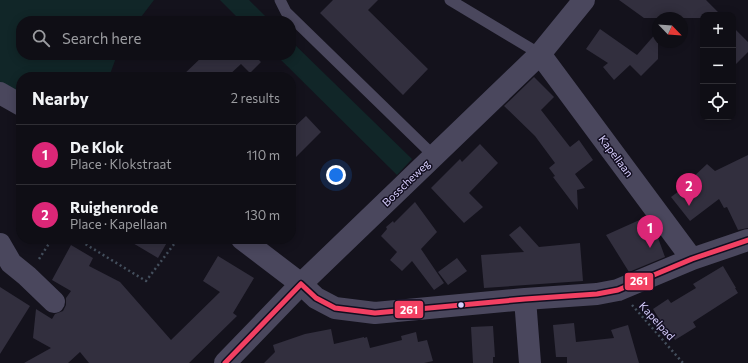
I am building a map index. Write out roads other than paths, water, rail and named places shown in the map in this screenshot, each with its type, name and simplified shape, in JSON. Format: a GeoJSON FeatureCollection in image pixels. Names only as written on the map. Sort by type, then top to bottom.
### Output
{"type":"FeatureCollection","features":[{"type":"Feature","properties":{"kind":"street","name":"Bosscheweg"},"geometry":{"type":"LineString","coordinates":[[225,363],[301,284],[540,54],[584,0]]}},
{"type":"Feature","properties":{"kind":"street","name":"Kapellaan"},"geometry":{"type":"LineString","coordinates":[[540,54],[692,259]]}},
{"type":"Feature","properties":{"kind":"street"},"geometry":{"type":"LineString","coordinates":[[0,93],[16,102]]}},
{"type":"Feature","properties":{"kind":"street"},"geometry":{"type":"LineString","coordinates":[[249,244],[301,284],[316,298],[335,308],[375,313],[597,294],[618,290],[692,259],[748,240]]}},
{"type":"Feature","properties":{"kind":"street"},"geometry":{"type":"LineString","coordinates":[[0,244],[11,263],[54,302]]}},
{"type":"Feature","properties":{"kind":"street"},"geometry":{"type":"LineString","coordinates":[[525,299],[530,363]]}},
{"type":"Feature","properties":{"kind":"lane"},"geometry":{"type":"LineString","coordinates":[[280,0],[286,12],[290,16]]}},
{"type":"Feature","properties":{"kind":"lane"},"geometry":{"type":"LineString","coordinates":[[450,0],[540,54]]}},
{"type":"Feature","properties":{"kind":"lane"},"geometry":{"type":"LineString","coordinates":[[296,22],[434,156]]}},
{"type":"Feature","properties":{"kind":"place","name":"Ruighenrode"},"geometry":{"type":"Point","coordinates":[689,206]}},
{"type":"Feature","properties":{"kind":"place","name":"De Klok"},"geometry":{"type":"Point","coordinates":[650,248]}}]}
